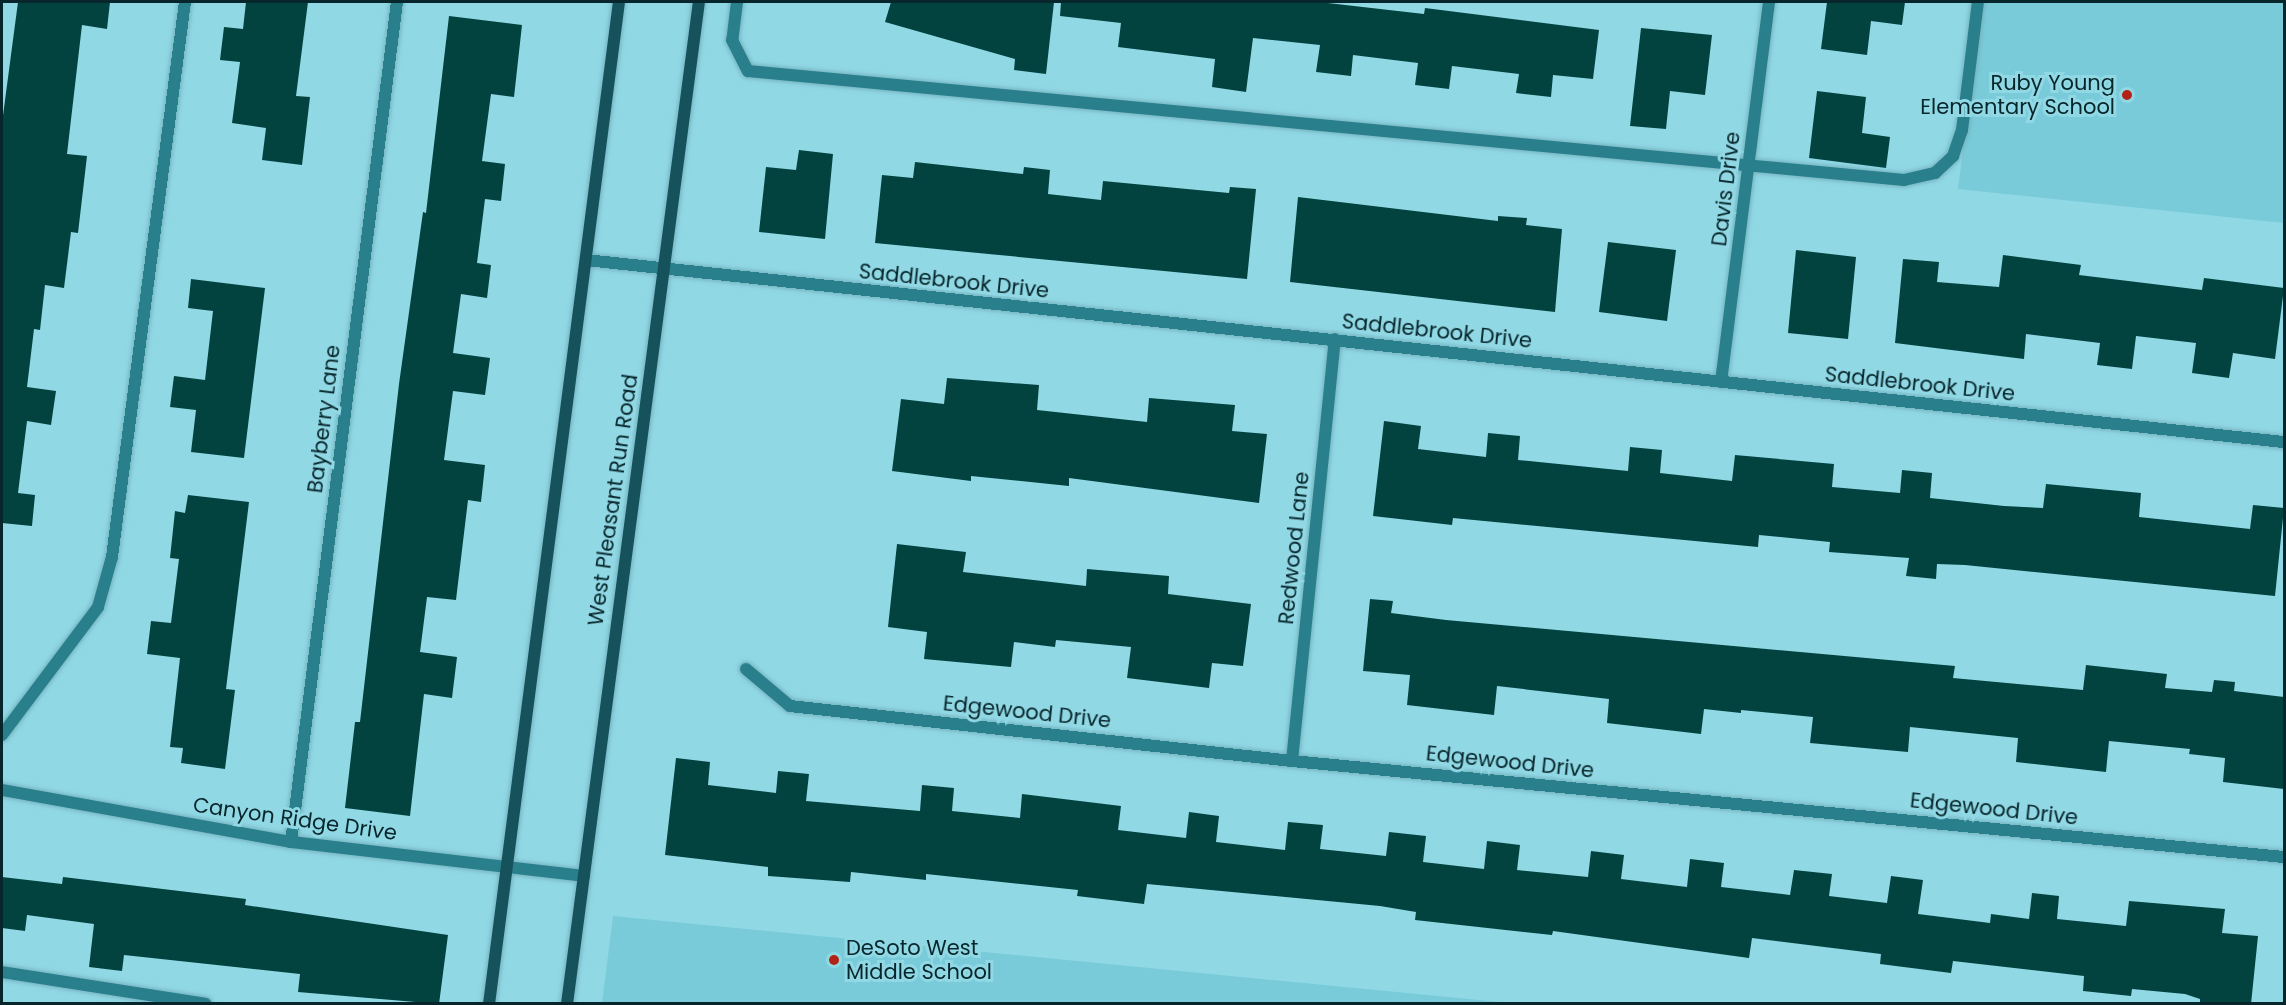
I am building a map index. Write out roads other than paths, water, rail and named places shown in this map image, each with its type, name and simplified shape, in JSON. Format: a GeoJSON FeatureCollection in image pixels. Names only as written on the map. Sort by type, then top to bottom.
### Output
{"type":"FeatureCollection","features":[{"type":"Feature","properties":{"kind":"main road"},"geometry":{"type":"LineString","coordinates":[[489,1004],[619,2]]}},
{"type":"Feature","properties":{"kind":"main road","name":"West Pleasant Run Road"},"geometry":{"type":"LineString","coordinates":[[567,1004],[699,2]]}},
{"type":"Feature","properties":{"kind":"street"},"geometry":{"type":"LineString","coordinates":[[2,735],[98,607],[111,557],[185,2]]}},
{"type":"Feature","properties":{"kind":"street","name":"Bayberry Lane"},"geometry":{"type":"LineString","coordinates":[[291,842],[397,2]]}},
{"type":"Feature","properties":{"kind":"street"},"geometry":{"type":"LineString","coordinates":[[737,2],[732,40],[748,71],[1748,168],[1904,180],[1935,173],[1953,156],[1962,130],[1978,2]]}},
{"type":"Feature","properties":{"kind":"street","name":"Davis Drive"},"geometry":{"type":"LineString","coordinates":[[1721,382],[1769,2]]}},
{"type":"Feature","properties":{"kind":"street","name":"Saddlebrook Drive"},"geometry":{"type":"LineString","coordinates":[[586,260],[663,271],[1335,339],[2284,442]]}},
{"type":"Feature","properties":{"kind":"street","name":"Redwood Lane"},"geometry":{"type":"LineString","coordinates":[[1292,760],[1335,339]]}},
{"type":"Feature","properties":{"kind":"street","name":"Edgewood Drive"},"geometry":{"type":"LineString","coordinates":[[746,669],[790,706],[1292,760],[2284,857]]}},
{"type":"Feature","properties":{"kind":"street","name":"Canyon Ridge Drive"},"geometry":{"type":"LineString","coordinates":[[2,790],[291,842],[584,876]]}},
{"type":"Feature","properties":{"kind":"street"},"geometry":{"type":"LineString","coordinates":[[2,972],[206,1004]]}},
{"type":"Feature","properties":{"kind":"place","name":"Ruby Young Elementary School"},"geometry":{"type":"Point","coordinates":[2127,95]}},
{"type":"Feature","properties":{"kind":"place","name":"DeSoto West Middle School"},"geometry":{"type":"Point","coordinates":[834,960]}}]}
